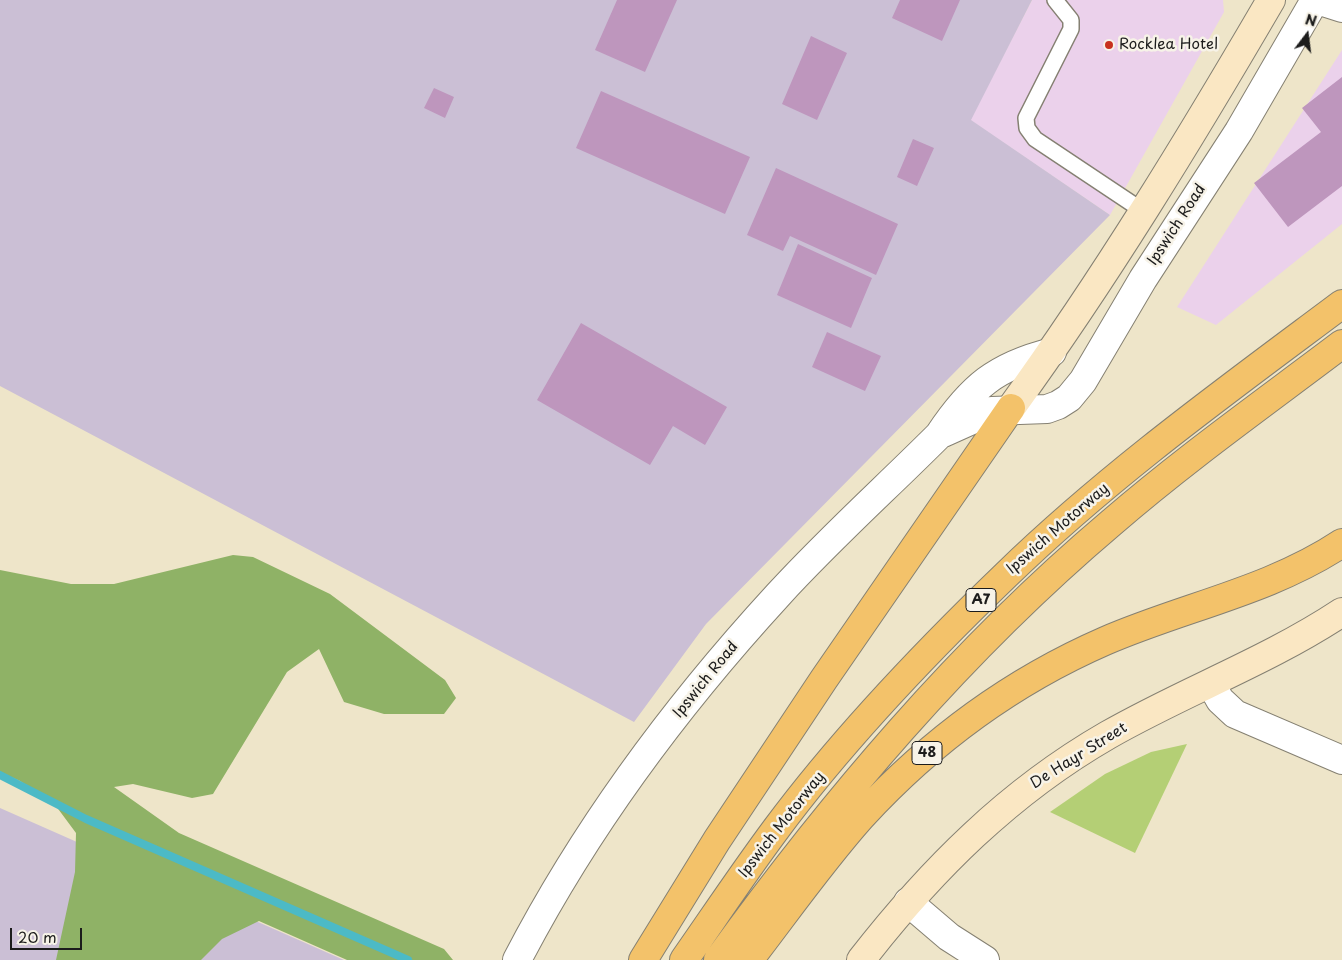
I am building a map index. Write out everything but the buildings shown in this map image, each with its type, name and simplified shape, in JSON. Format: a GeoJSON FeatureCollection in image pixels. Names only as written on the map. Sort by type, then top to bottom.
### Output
{"type":"FeatureCollection","features":[{"type":"Feature","properties":{"kind":"highway","name":"Ipswich Motorway"},"geometry":{"type":"LineString","coordinates":[[684,960],[777,828],[864,722],[1006,575],[1081,508],[1167,436],[1342,304]]}},
{"type":"Feature","properties":{"kind":"highway","name":"Ipswich Motorway"},"geometry":{"type":"LineString","coordinates":[[718,960],[775,881],[859,778],[976,649],[1110,523],[1196,453],[1342,344]]}},
{"type":"Feature","properties":{"kind":"highway"},"geometry":{"type":"LineString","coordinates":[[643,960],[717,840],[824,678],[1011,408]]}},
{"type":"Feature","properties":{"kind":"highway","name":"48"},"geometry":{"type":"LineString","coordinates":[[749,960],[825,861],[877,801],[940,741],[995,700],[1050,668],[1104,642],[1262,584],[1315,560],[1342,543]]}},
{"type":"Feature","properties":{"kind":"street"},"geometry":{"type":"LineString","coordinates":[[1011,408],[1052,352],[1143,210],[1271,0]]}},
{"type":"Feature","properties":{"kind":"street"},"geometry":{"type":"LineString","coordinates":[[1316,0],[1342,8]]}},
{"type":"Feature","properties":{"kind":"street","name":"Ipswich Road"},"geometry":{"type":"LineString","coordinates":[[939,435],[987,412],[1011,408],[1047,409],[1069,398],[1082,381],[1142,279],[1238,131],[1316,0]]}},
{"type":"Feature","properties":{"kind":"street","name":"Ipswich Road"},"geometry":{"type":"LineString","coordinates":[[517,960],[579,853],[620,790],[710,672],[779,593],[939,435],[954,412],[992,376],[1022,360],[1052,352]]}},
{"type":"Feature","properties":{"kind":"street","name":"De Hayr Street"},"geometry":{"type":"LineString","coordinates":[[861,960],[908,902],[964,842],[1026,789],[1110,734],[1290,644],[1342,612]]}},
{"type":"Feature","properties":{"kind":"street"},"geometry":{"type":"LineString","coordinates":[[1210,684],[1220,700],[1235,714],[1342,760]]}},
{"type":"Feature","properties":{"kind":"street"},"geometry":{"type":"LineString","coordinates":[[908,902],[949,937],[985,960]]}},
{"type":"Feature","properties":{"kind":"lane"},"geometry":{"type":"LineString","coordinates":[[1055,0],[1071,20],[1071,30],[1026,118],[1027,128],[1036,139],[1143,210]]}},
{"type":"Feature","properties":{"kind":"shaded area"},"geometry":{"type":"Polygon","coordinates":[[[0,0],[1032,0],[971,120],[1110,215],[706,624],[634,722],[0,386],[0,0]]]}},
{"type":"Feature","properties":{"kind":"shaded area"},"geometry":{"type":"Polygon","coordinates":[[[1032,0],[1223,0],[1224,12],[1110,215],[970,120],[1032,0]]]}},
{"type":"Feature","properties":{"kind":"shaded area"},"geometry":{"type":"Polygon","coordinates":[[[1342,50],[1342,224],[1216,325],[1177,307],[1342,50]]]}},
{"type":"Feature","properties":{"kind":"shaded area"},"geometry":{"type":"Polygon","coordinates":[[[0,808],[344,960],[0,960],[0,808]]]}},
{"type":"Feature","properties":{"kind":"green space"},"geometry":{"type":"Polygon","coordinates":[[[233,555],[253,557],[330,594],[445,680],[456,698],[444,714],[384,714],[344,702],[319,649],[287,672],[213,794],[192,798],[133,784],[114,787],[179,833],[444,949],[453,960],[347,960],[259,921],[222,939],[201,960],[56,960],[75,872],[76,833],[53,802],[20,781],[0,772],[0,570],[71,584],[114,584],[233,555]]]}},
{"type":"Feature","properties":{"kind":"green space"},"geometry":{"type":"Polygon","coordinates":[[[1187,744],[1135,853],[1050,812],[1105,774],[1151,752],[1187,744]]]}},
{"type":"Feature","properties":{"kind":"waterway"},"geometry":{"type":"LineString","coordinates":[[0,775],[86,819],[408,960]]}},
{"type":"Feature","properties":{"kind":"place","name":"Rocklea Hotel"},"geometry":{"type":"Point","coordinates":[1109,45]}}]}
